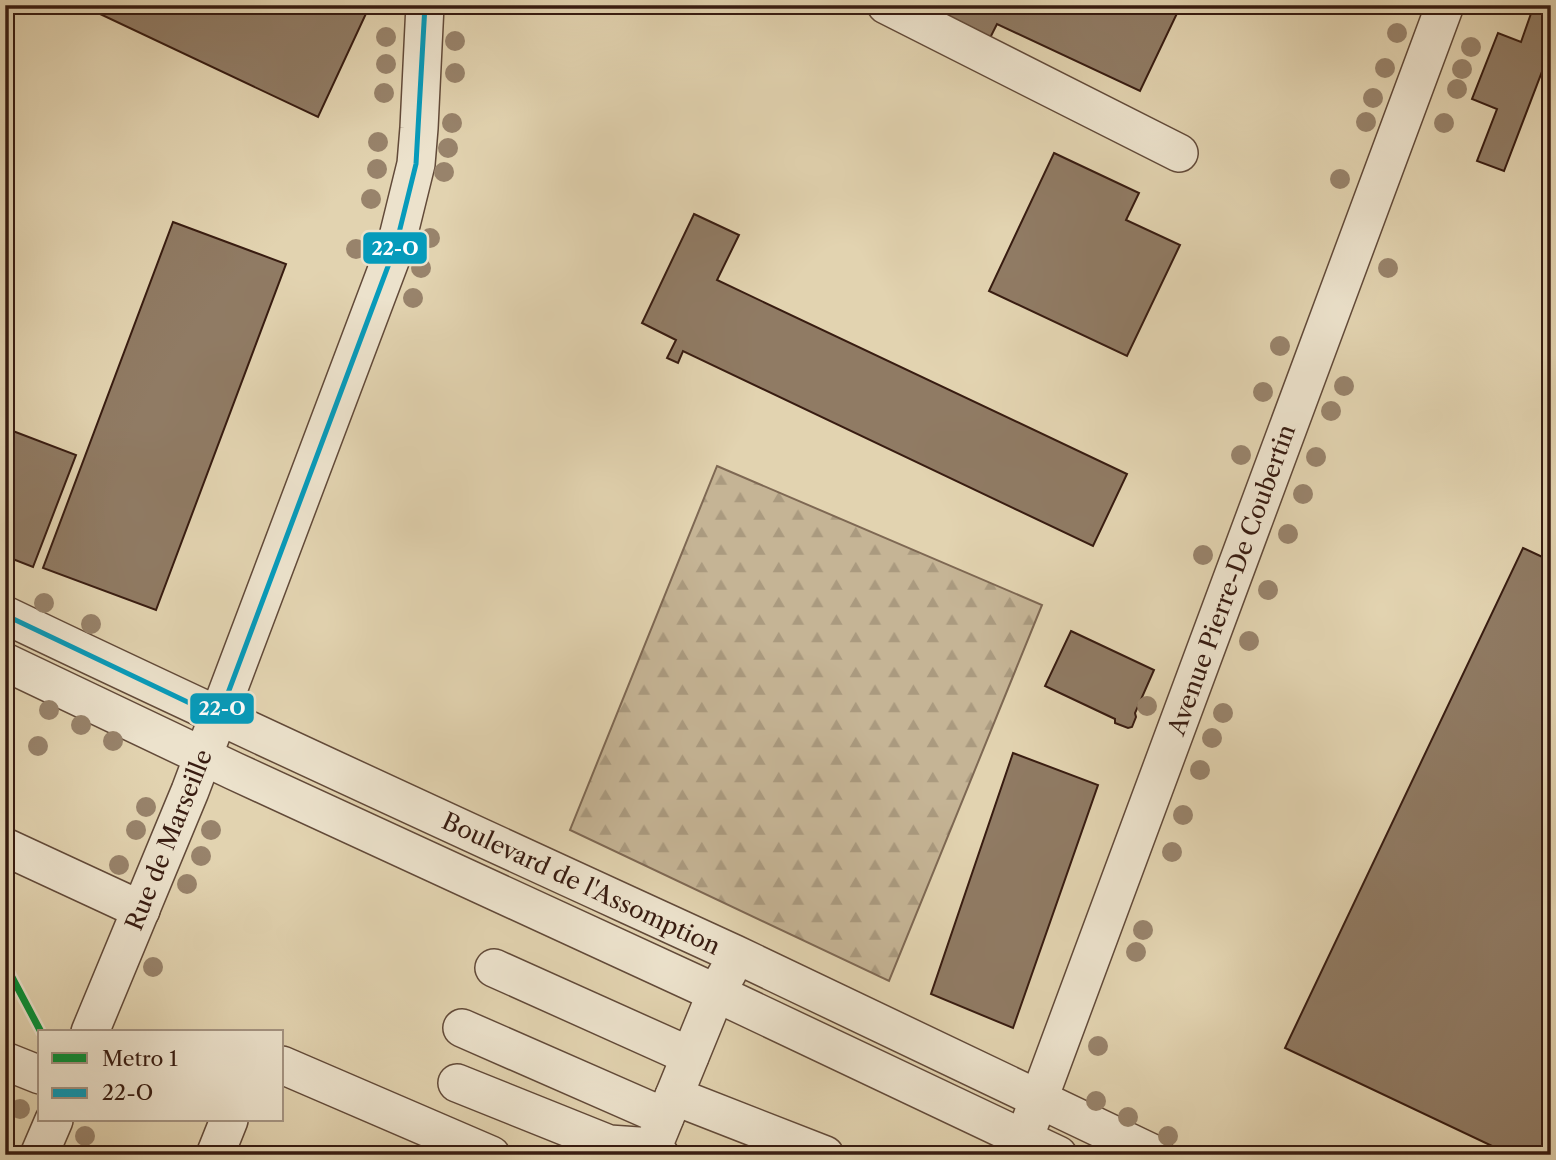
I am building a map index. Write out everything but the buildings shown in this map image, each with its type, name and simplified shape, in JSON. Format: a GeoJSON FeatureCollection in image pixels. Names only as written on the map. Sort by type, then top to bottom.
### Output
{"type":"FeatureCollection","features":[{"type":"Feature","properties":{"kind":"street","name":"Rue de Marseille"},"geometry":{"type":"LineString","coordinates":[[91,1030],[204,756],[396,245],[416,164],[425,5]]}},
{"type":"Feature","properties":{"kind":"street"},"geometry":{"type":"LineString","coordinates":[[886,5],[1179,153]]}},
{"type":"Feature","properties":{"kind":"street","name":"Avenue Pierre-De Coubertin"},"geometry":{"type":"LineString","coordinates":[[1021,1147],[1445,5]]}},
{"type":"Feature","properties":{"kind":"street","name":"Boulevard de l'Assomption"},"geometry":{"type":"LineString","coordinates":[[5,615],[219,717],[736,955],[1156,1155]]}},
{"type":"Feature","properties":{"kind":"street","name":"Boulevard de l'Assomption"},"geometry":{"type":"LineString","coordinates":[[5,662],[716,993],[1021,1147],[1058,1155]]}},
{"type":"Feature","properties":{"kind":"street"},"geometry":{"type":"LineString","coordinates":[[5,846],[141,910]]}},
{"type":"Feature","properties":{"kind":"street"},"geometry":{"type":"LineString","coordinates":[[663,1129],[716,993],[736,955]]}},
{"type":"Feature","properties":{"kind":"street"},"geometry":{"type":"LineString","coordinates":[[494,968],[690,1056]]}},
{"type":"Feature","properties":{"kind":"street"},"geometry":{"type":"LineString","coordinates":[[462,1028],[663,1129],[825,1155]]}},
{"type":"Feature","properties":{"kind":"street"},"geometry":{"type":"LineString","coordinates":[[5,1061],[38,1074]]}},
{"type":"Feature","properties":{"kind":"street"},"geometry":{"type":"LineString","coordinates":[[284,1066],[491,1155]]}},
{"type":"Feature","properties":{"kind":"street"},"geometry":{"type":"LineString","coordinates":[[457,1083],[609,1143],[663,1129]]}},
{"type":"Feature","properties":{"kind":"street"},"geometry":{"type":"LineString","coordinates":[[39,1155],[53,1122]]}},
{"type":"Feature","properties":{"kind":"street"},"geometry":{"type":"LineString","coordinates":[[215,1155],[228,1122]]}},
{"type":"Feature","properties":{"kind":"green space"},"geometry":{"type":"Polygon","coordinates":[[[717,466],[1042,605],[889,981],[570,830],[717,466]]]}},
{"type":"Feature","properties":{"kind":"metro line","name":"1"},"geometry":{"type":"LineString","coordinates":[[5,964],[40,1030]]}},
{"type":"Feature","properties":{"kind":"transit line","name":"22-O"},"geometry":{"type":"LineString","coordinates":[[5,615],[219,717],[396,245],[416,164],[425,5]]}}]}
